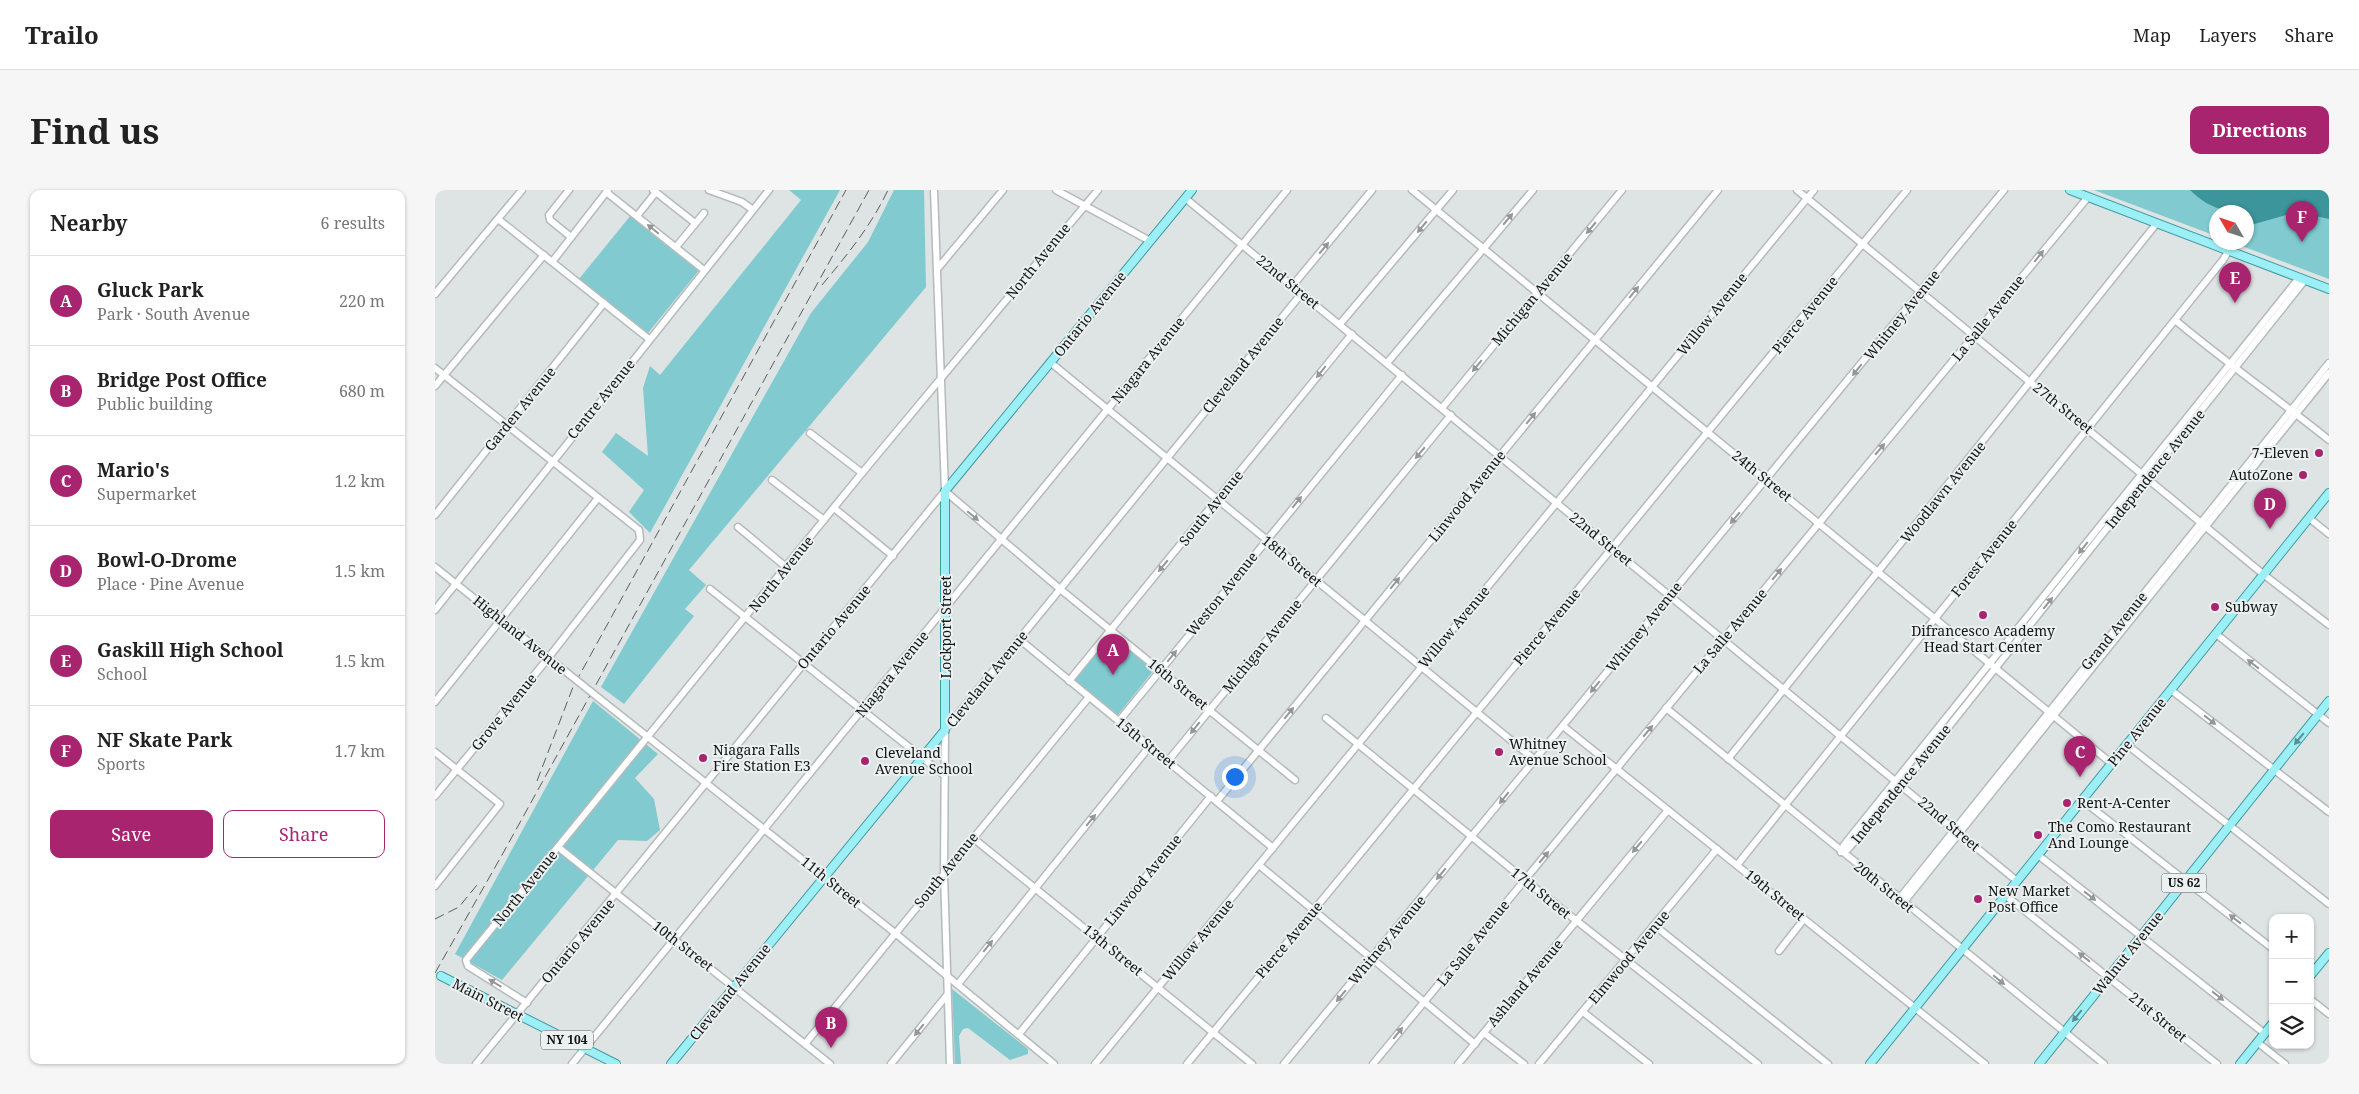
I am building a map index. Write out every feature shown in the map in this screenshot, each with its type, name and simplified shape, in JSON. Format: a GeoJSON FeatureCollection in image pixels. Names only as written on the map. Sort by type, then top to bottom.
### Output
{"type":"FeatureCollection","features":[{"type":"Feature","properties":{"kind":"main road","name":"Ontario Avenue"},"geometry":{"type":"LineString","coordinates":[[945,491],[1192,190]]}},
{"type":"Feature","properties":{"kind":"main road"},"geometry":{"type":"LineString","coordinates":[[2070,190],[2209,242]]}},
{"type":"Feature","properties":{"kind":"main road"},"geometry":{"type":"LineString","coordinates":[[2229,250],[2329,289]]}},
{"type":"Feature","properties":{"kind":"main road","name":"Lockport Street"},"geometry":{"type":"LineString","coordinates":[[945,491],[947,607],[945,730]]}},
{"type":"Feature","properties":{"kind":"main road","name":"Pine Avenue"},"geometry":{"type":"LineString","coordinates":[[1871,1064],[2329,493]]}},
{"type":"Feature","properties":{"kind":"main road","name":"Walnut Avenue"},"geometry":{"type":"LineString","coordinates":[[2039,1064],[2329,701]]}},
{"type":"Feature","properties":{"kind":"main road","name":"Cleveland Avenue"},"geometry":{"type":"LineString","coordinates":[[671,1064],[945,730]]}},
{"type":"Feature","properties":{"kind":"main road"},"geometry":{"type":"LineString","coordinates":[[2314,971],[2329,954]]}},
{"type":"Feature","properties":{"kind":"main road","name":"Main Street"},"geometry":{"type":"LineString","coordinates":[[441,976],[616,1064]]}},
{"type":"Feature","properties":{"kind":"main road"},"geometry":{"type":"LineString","coordinates":[[2240,1064],[2269,1027]]}},
{"type":"Feature","properties":{"kind":"street"},"geometry":{"type":"LineString","coordinates":[[435,294],[522,190]]}},
{"type":"Feature","properties":{"kind":"street"},"geometry":{"type":"LineString","coordinates":[[569,190],[549,215],[549,220],[571,237]]}},
{"type":"Feature","properties":{"kind":"street"},"geometry":{"type":"LineString","coordinates":[[709,190],[742,202],[753,210]]}},
{"type":"Feature","properties":{"kind":"street","name":"Lockport Street"},"geometry":{"type":"LineString","coordinates":[[934,190],[945,491]]}},
{"type":"Feature","properties":{"kind":"street"},"geometry":{"type":"LineString","coordinates":[[938,268],[1003,190]]}},
{"type":"Feature","properties":{"kind":"street"},"geometry":{"type":"LineString","coordinates":[[1056,190],[1150,242]]}},
{"type":"Feature","properties":{"kind":"street","name":"North Avenue"},"geometry":{"type":"LineString","coordinates":[[527,1003],[467,966],[466,960],[862,473],[1083,205],[1098,190]]}},
{"type":"Feature","properties":{"kind":"street","name":"Niagara Avenue"},"geometry":{"type":"LineString","coordinates":[[572,1064],[1287,190]]}},
{"type":"Feature","properties":{"kind":"street"},"geometry":{"type":"LineString","coordinates":[[1293,285],[1373,190]]}},
{"type":"Feature","properties":{"kind":"street","name":"24th Street"},"geometry":{"type":"LineString","coordinates":[[1412,190],[2111,763]]}},
{"type":"Feature","properties":{"kind":"street"},"geometry":{"type":"LineString","coordinates":[[1340,324],[1453,190]]}},
{"type":"Feature","properties":{"kind":"street"},"geometry":{"type":"LineString","coordinates":[[1387,363],[1533,190]]}},
{"type":"Feature","properties":{"kind":"street","name":"Michigan Avenue"},"geometry":{"type":"LineString","coordinates":[[1442,408],[1622,190]]}},
{"type":"Feature","properties":{"kind":"street","name":"Linwood Avenue"},"geometry":{"type":"LineString","coordinates":[[1217,801],[1718,190]]}},
{"type":"Feature","properties":{"kind":"street","name":"27th Street"},"geometry":{"type":"LineString","coordinates":[[1797,190],[2263,574],[2329,626]]}},
{"type":"Feature","properties":{"kind":"street","name":"Willow Avenue"},"geometry":{"type":"LineString","coordinates":[[1095,1064],[1815,190]]}},
{"type":"Feature","properties":{"kind":"street","name":"Pierce Avenue"},"geometry":{"type":"LineString","coordinates":[[1187,1064],[1907,190]]}},
{"type":"Feature","properties":{"kind":"street","name":"Whitney Avenue"},"geometry":{"type":"LineString","coordinates":[[1284,1064],[2004,190]]}},
{"type":"Feature","properties":{"kind":"street"},"geometry":{"type":"LineString","coordinates":[[551,262],[607,191],[705,270]]}},
{"type":"Feature","properties":{"kind":"street"},"geometry":{"type":"LineString","coordinates":[[637,216],[655,191],[695,223]]}},
{"type":"Feature","properties":{"kind":"street","name":"Centre Avenue"},"geometry":{"type":"LineString","coordinates":[[435,610],[767,191]]}},
{"type":"Feature","properties":{"kind":"street","name":"La Salle Avenue"},"geometry":{"type":"LineString","coordinates":[[1373,1064],[2088,197]]}},
{"type":"Feature","properties":{"kind":"street","name":"22nd Street"},"geometry":{"type":"LineString","coordinates":[[1185,198],[1671,595],[2017,881]]}},
{"type":"Feature","properties":{"kind":"street"},"geometry":{"type":"LineString","coordinates":[[676,247],[704,213]]}},
{"type":"Feature","properties":{"kind":"street"},"geometry":{"type":"LineString","coordinates":[[498,219],[649,339]]}},
{"type":"Feature","properties":{"kind":"street","name":"Woodlawn Avenue"},"geometry":{"type":"LineString","coordinates":[[1728,759],[2157,223]]}},
{"type":"Feature","properties":{"kind":"street","name":"Forest Avenue"},"geometry":{"type":"LineString","coordinates":[[1737,865],[2175,320],[2229,250]]}},
{"type":"Feature","properties":{"kind":"street"},"geometry":{"type":"LineString","coordinates":[[435,386],[544,255]]}},
{"type":"Feature","properties":{"kind":"street","name":"Independence Avenue"},"geometry":{"type":"LineString","coordinates":[[1841,852],[1844,845],[1899,783],[2302,279]]}},
{"type":"Feature","properties":{"kind":"street","name":"Cleveland Avenue"},"geometry":{"type":"LineString","coordinates":[[945,730],[1302,293]]}},
{"type":"Feature","properties":{"kind":"street","name":"Garden Avenue"},"geometry":{"type":"LineString","coordinates":[[435,515],[604,303]]}},
{"type":"Feature","properties":{"kind":"street"},"geometry":{"type":"LineString","coordinates":[[2175,320],[2329,440]]}},
{"type":"Feature","properties":{"kind":"street","name":"South Avenue"},"geometry":{"type":"LineString","coordinates":[[1069,681],[1352,334]]}},
{"type":"Feature","properties":{"kind":"street","name":"18th Street"},"geometry":{"type":"LineString","coordinates":[[1050,362],[1535,760]]}},
{"type":"Feature","properties":{"kind":"street"},"geometry":{"type":"LineString","coordinates":[[1901,901],[2293,413],[2329,363]]}},
{"type":"Feature","properties":{"kind":"street"},"geometry":{"type":"LineString","coordinates":[[435,368],[598,498],[435,702]]}},
{"type":"Feature","properties":{"kind":"street"},"geometry":{"type":"LineString","coordinates":[[2293,413],[2329,373]]}},
{"type":"Feature","properties":{"kind":"street","name":"Weston Avenue"},"geometry":{"type":"LineString","coordinates":[[1119,721],[1402,375]]}},
{"type":"Feature","properties":{"kind":"street","name":"Michigan Avenue"},"geometry":{"type":"LineString","coordinates":[[1168,761],[1451,415]]}},
{"type":"Feature","properties":{"kind":"street"},"geometry":{"type":"LineString","coordinates":[[811,433],[862,473]]}},
{"type":"Feature","properties":{"kind":"street"},"geometry":{"type":"LineString","coordinates":[[772,480],[824,520]]}},
{"type":"Feature","properties":{"kind":"street","name":"16th Street"},"geometry":{"type":"LineString","coordinates":[[945,491],[1001,540],[1295,780]]}},
{"type":"Feature","properties":{"kind":"street","name":"Ontario Avenue"},"geometry":{"type":"LineString","coordinates":[[476,1064],[945,491]]}},
{"type":"Feature","properties":{"kind":"street","name":"Grove Avenue"},"geometry":{"type":"LineString","coordinates":[[435,796],[549,657],[640,540],[639,530],[598,498]]}},
{"type":"Feature","properties":{"kind":"street"},"geometry":{"type":"LineString","coordinates":[[834,508],[893,556]]}},
{"type":"Feature","properties":{"kind":"street"},"geometry":{"type":"LineString","coordinates":[[2309,518],[2329,534]]}},
{"type":"Feature","properties":{"kind":"street"},"geometry":{"type":"LineString","coordinates":[[738,527],[786,567]]}},
{"type":"Feature","properties":{"kind":"street","name":"Highland Avenue"},"geometry":{"type":"LineString","coordinates":[[435,568],[501,618],[605,703]]}},
{"type":"Feature","properties":{"kind":"street"},"geometry":{"type":"LineString","coordinates":[[710,589],[944,776]]}},
{"type":"Feature","properties":{"kind":"street"},"geometry":{"type":"LineString","coordinates":[[2216,634],[2329,723]]}},
{"type":"Feature","properties":{"kind":"street","name":"15th Street"},"geometry":{"type":"LineString","coordinates":[[1019,640],[1151,746],[1273,848]]}},
{"type":"Feature","properties":{"kind":"street"},"geometry":{"type":"LineString","coordinates":[[2171,690],[2329,812]]}},
{"type":"Feature","properties":{"kind":"street","name":"South Avenue"},"geometry":{"type":"LineString","coordinates":[[805,1044],[1089,697]]}},
{"type":"Feature","properties":{"kind":"street","name":"11th Street"},"geometry":{"type":"LineString","coordinates":[[605,703],[895,933],[1054,1064]]}},
{"type":"Feature","properties":{"kind":"street","name":"20th Street"},"geometry":{"type":"LineString","coordinates":[[1666,708],[1961,950],[2104,1064]]}},
{"type":"Feature","properties":{"kind":"street","name":"17th Street"},"geometry":{"type":"LineString","coordinates":[[1326,718],[1576,921],[1758,1064]]}},
{"type":"Feature","properties":{"kind":"street","name":"19th Street"},"geometry":{"type":"LineString","coordinates":[[1563,726],[1985,1064]]}},
{"type":"Feature","properties":{"kind":"street","name":"Lockport Street"},"geometry":{"type":"LineString","coordinates":[[945,730],[943,874],[950,1064]]}},
{"type":"Feature","properties":{"kind":"street"},"geometry":{"type":"LineString","coordinates":[[2126,744],[2329,904]]}},
{"type":"Feature","properties":{"kind":"street"},"geometry":{"type":"LineString","coordinates":[[958,984],[1151,746]]}},
{"type":"Feature","properties":{"kind":"street"},"geometry":{"type":"LineString","coordinates":[[435,752],[499,804],[435,886]]}},
{"type":"Feature","properties":{"kind":"street","name":"Linwood Avenue"},"geometry":{"type":"LineString","coordinates":[[1019,1034],[1211,796]]}},
{"type":"Feature","properties":{"kind":"street"},"geometry":{"type":"LineString","coordinates":[[2082,800],[2269,946]]}},
{"type":"Feature","properties":{"kind":"street","name":"Ashland Avenue"},"geometry":{"type":"LineString","coordinates":[[1458,1064],[1668,810]]}},
{"type":"Feature","properties":{"kind":"street","name":"13th Street"},"geometry":{"type":"LineString","coordinates":[[973,838],[1252,1064]]}},
{"type":"Feature","properties":{"kind":"street","name":"10th Street"},"geometry":{"type":"LineString","coordinates":[[558,847],[830,1064]]}},
{"type":"Feature","properties":{"kind":"street","name":"Elmwood Avenue"},"geometry":{"type":"LineString","coordinates":[[1539,1064],[1717,849]]}},
{"type":"Feature","properties":{"kind":"street"},"geometry":{"type":"LineString","coordinates":[[2038,855],[2264,1033]]}},
{"type":"Feature","properties":{"kind":"street"},"geometry":{"type":"LineString","coordinates":[[1259,865],[1475,1044]]}},
{"type":"Feature","properties":{"kind":"street","name":"21st Street"},"geometry":{"type":"LineString","coordinates":[[2005,895],[2217,1064]]}},
{"type":"Feature","properties":{"kind":"street"},"geometry":{"type":"LineString","coordinates":[[1779,951],[1805,919]]}},
{"type":"Feature","properties":{"kind":"street"},"geometry":{"type":"LineString","coordinates":[[1654,925],[1828,1064]]}},
{"type":"Feature","properties":{"kind":"street"},"geometry":{"type":"LineString","coordinates":[[891,1064],[947,995]]}},
{"type":"Feature","properties":{"kind":"street"},"geometry":{"type":"LineString","coordinates":[[2314,1002],[2329,1014]]}},
{"type":"Feature","properties":{"kind":"street"},"geometry":{"type":"LineString","coordinates":[[1583,1012],[1649,1064]]}},
{"type":"Feature","properties":{"kind":"street"},"geometry":{"type":"LineString","coordinates":[[1484,1033],[1524,1064]]}},
{"type":"Feature","properties":{"kind":"street"},"geometry":{"type":"LineString","coordinates":[[2257,1042],[2285,1064]]}},
{"type":"Feature","properties":{"kind":"shaded area"},"geometry":{"type":"Polygon","coordinates":[[[789,190],[840,190],[650,533],[629,512],[644,490],[602,452],[616,433],[648,456],[643,388],[650,366],[660,375],[801,200],[789,190]]]}},
{"type":"Feature","properties":{"kind":"shaded area"},"geometry":{"type":"Polygon","coordinates":[[[894,190],[924,190],[926,287],[689,570],[706,585],[685,609],[694,616],[624,704],[601,687],[811,313],[868,242],[894,190]]]}},
{"type":"Feature","properties":{"kind":"shaded area"},"geometry":{"type":"Polygon","coordinates":[[[2094,190],[2329,190],[2329,279],[2252,250],[2254,250],[2254,205],[2209,205],[2209,233],[2094,190]]]}},
{"type":"Feature","properties":{"kind":"shaded area"},"geometry":{"type":"Polygon","coordinates":[[[2190,190],[2329,190],[2329,219],[2297,212],[2254,224],[2254,205],[2211,205],[2190,190]]]}},
{"type":"Feature","properties":{"kind":"shaded area"},"geometry":{"type":"Polygon","coordinates":[[[631,215],[700,269],[648,333],[579,279],[631,215]]]}},
{"type":"Feature","properties":{"kind":"shaded area"},"geometry":{"type":"Polygon","coordinates":[[[1109,633],[1154,670],[1117,716],[1072,679],[1109,633]]]}},
{"type":"Feature","properties":{"kind":"shaded area"},"geometry":{"type":"Polygon","coordinates":[[[593,701],[658,754],[635,778],[654,799],[660,830],[647,841],[618,840],[502,980],[455,954],[593,701]]]}},
{"type":"Feature","properties":{"kind":"shaded area"},"geometry":{"type":"Polygon","coordinates":[[[952,989],[1028,1049],[1028,1054],[1010,1060],[968,1028],[963,1029],[959,1036],[961,1064],[955,1064],[952,989]]]}},
{"type":"Feature","properties":{"kind":"railway"},"geometry":{"type":"LineString","coordinates":[[537,781],[573,687],[846,190]]}},
{"type":"Feature","properties":{"kind":"railway"},"geometry":{"type":"LineString","coordinates":[[435,973],[869,190]]}},
{"type":"Feature","properties":{"kind":"railway"},"geometry":{"type":"LineString","coordinates":[[822,285],[866,228],[888,190]]}},
{"type":"Feature","properties":{"kind":"railway"},"geometry":{"type":"LineString","coordinates":[[435,919],[459,907],[477,885]]}},
{"type":"Feature","properties":{"kind":"place","name":"NF Skate Park"},"geometry":{"type":"Point","coordinates":[2302,242]}},
{"type":"Feature","properties":{"kind":"place","name":"Gaskill High School"},"geometry":{"type":"Point","coordinates":[2235,303]}},
{"type":"Feature","properties":{"kind":"place","name":"7-Eleven"},"geometry":{"type":"Point","coordinates":[2319,453]}},
{"type":"Feature","properties":{"kind":"place","name":"AutoZone"},"geometry":{"type":"Point","coordinates":[2303,475]}},
{"type":"Feature","properties":{"kind":"place","name":"Bowl-O-Drome"},"geometry":{"type":"Point","coordinates":[2270,529]}},
{"type":"Feature","properties":{"kind":"place","name":"Subway"},"geometry":{"type":"Point","coordinates":[2215,607]}},
{"type":"Feature","properties":{"kind":"place","name":"Difrancesco Academy Head Start Center"},"geometry":{"type":"Point","coordinates":[1983,615]}},
{"type":"Feature","properties":{"kind":"place","name":"Gluck Park"},"geometry":{"type":"Point","coordinates":[1113,675]}},
{"type":"Feature","properties":{"kind":"place","name":"Whitney Avenue School"},"geometry":{"type":"Point","coordinates":[1499,752]}},
{"type":"Feature","properties":{"kind":"place","name":"Niagara Falls Fire Station E3"},"geometry":{"type":"Point","coordinates":[703,758]}},
{"type":"Feature","properties":{"kind":"place","name":"Cleveland Avenue School"},"geometry":{"type":"Point","coordinates":[865,761]}},
{"type":"Feature","properties":{"kind":"place","name":"Mario's"},"geometry":{"type":"Point","coordinates":[2080,777]}},
{"type":"Feature","properties":{"kind":"place","name":"Rent-A-Center"},"geometry":{"type":"Point","coordinates":[2067,803]}},
{"type":"Feature","properties":{"kind":"place","name":"The Como Restaurant And Lounge"},"geometry":{"type":"Point","coordinates":[2038,835]}},
{"type":"Feature","properties":{"kind":"place","name":"New Market Post Office"},"geometry":{"type":"Point","coordinates":[1978,899]}},
{"type":"Feature","properties":{"kind":"place","name":"Bridge Post Office"},"geometry":{"type":"Point","coordinates":[831,1048]}}]}
